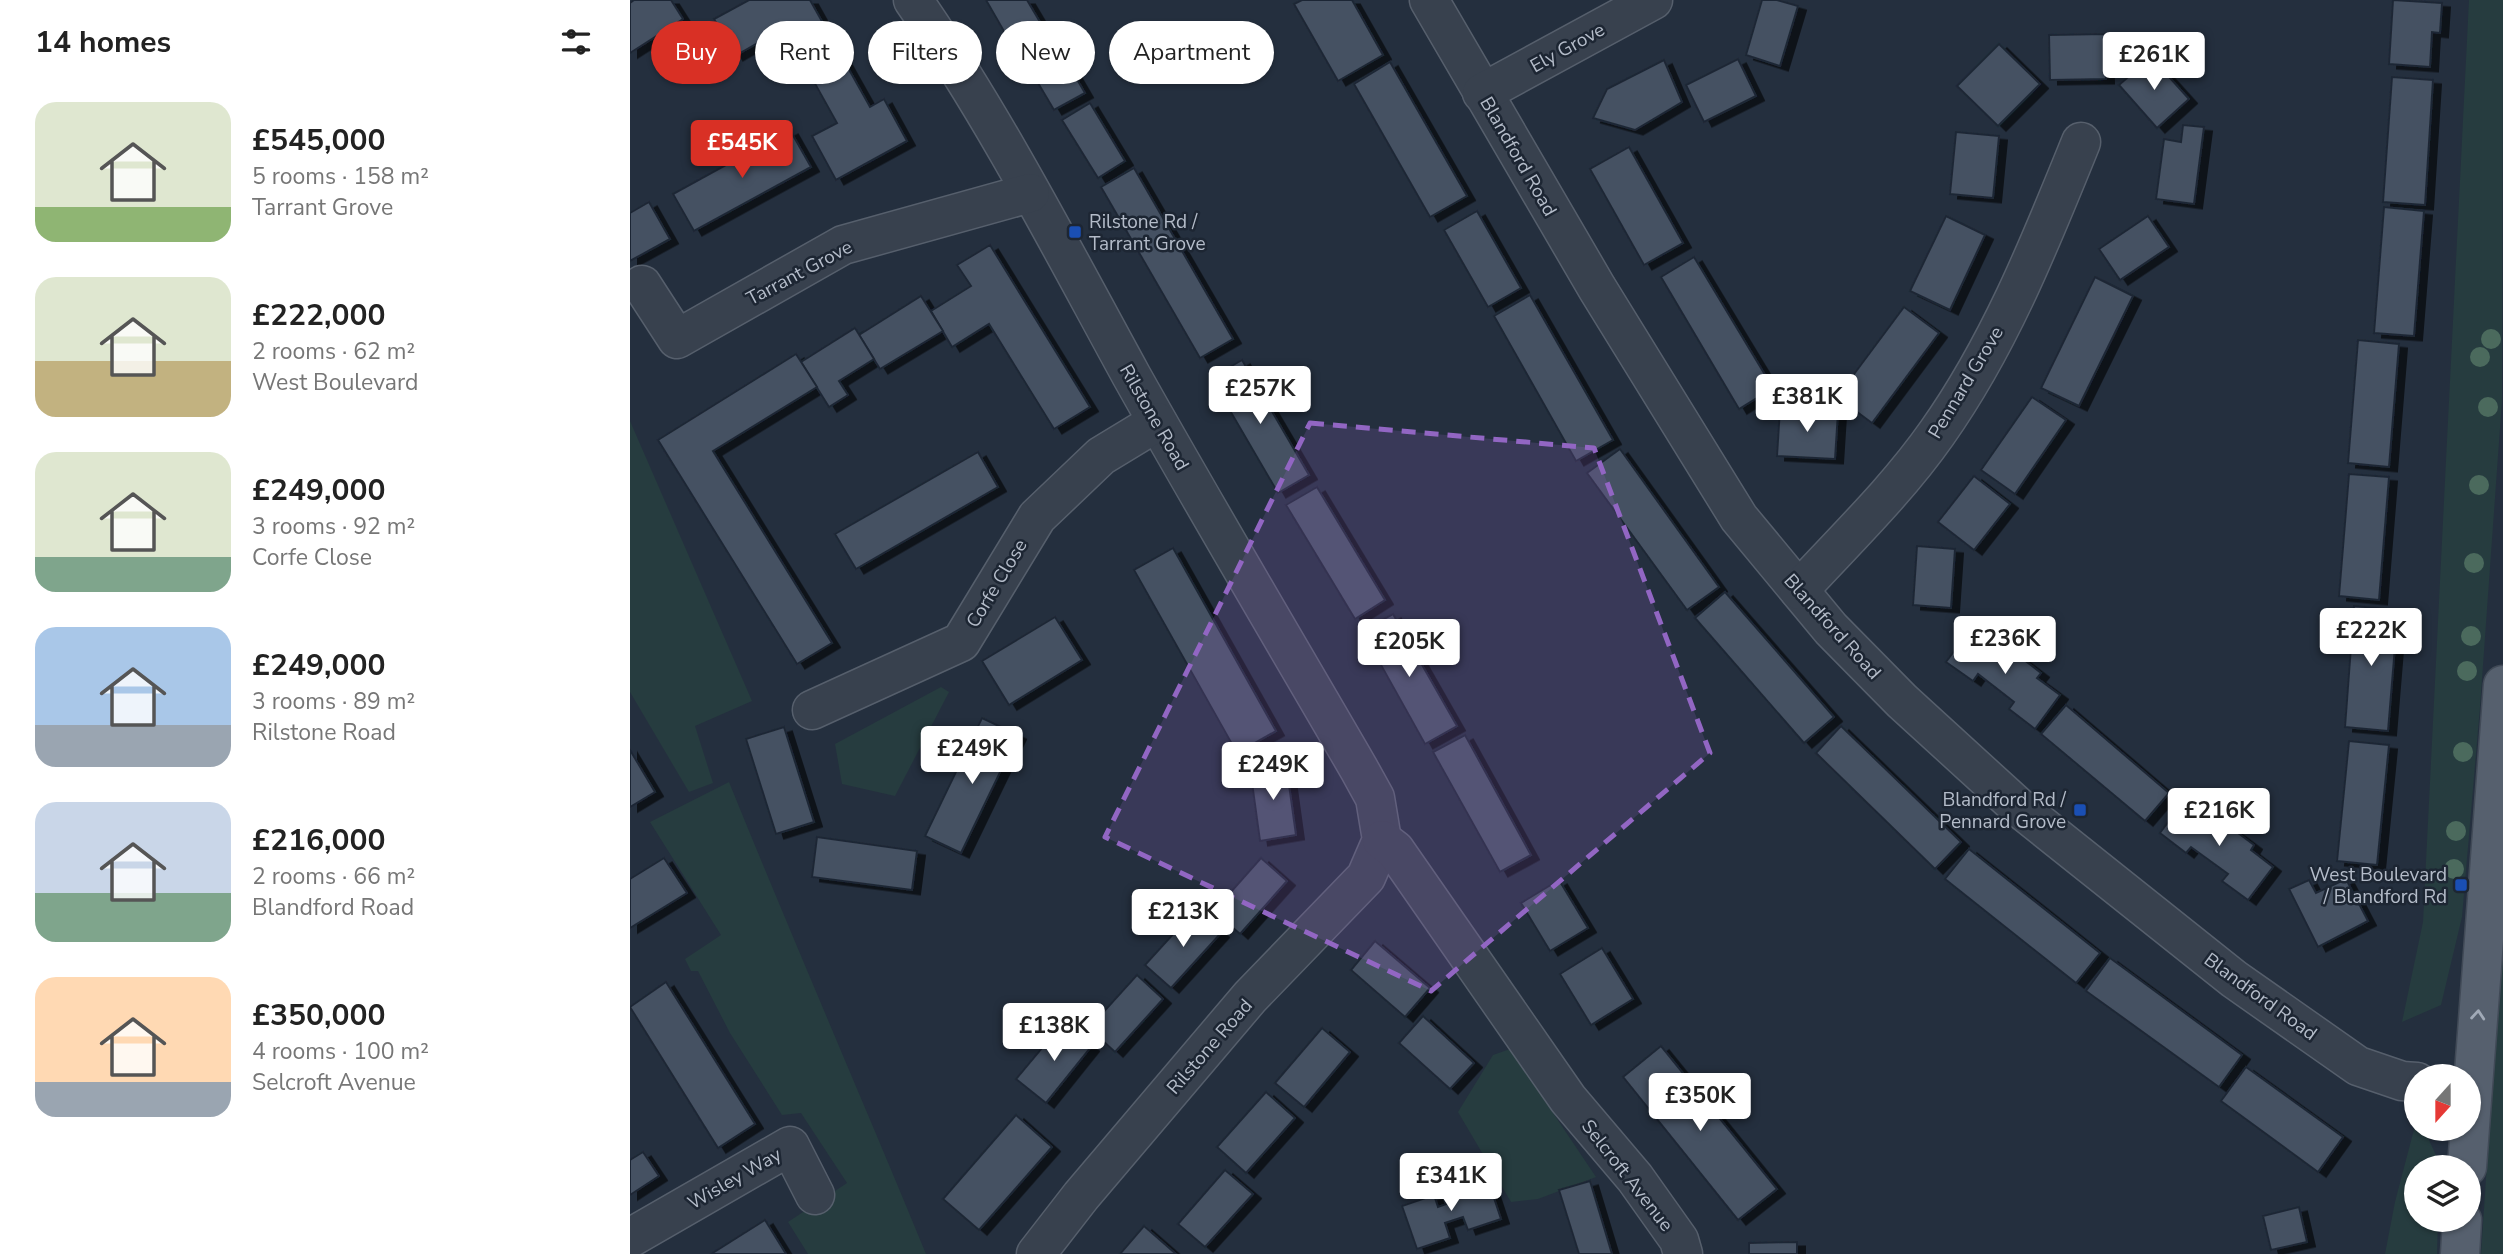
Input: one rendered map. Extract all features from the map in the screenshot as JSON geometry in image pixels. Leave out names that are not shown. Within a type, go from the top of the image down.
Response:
[{"type":"main road","points":[[2473,1064],[2503,685]]},
{"type":"main road","points":[[2460,1254],[2461,1232]]},
{"type":"street","name":"Rilstone Road","points":[[913,0],[943,43],[1030,193],[1157,422],[1370,789],[1375,799],[1382,840],[1366,877],[1250,997],[1081,1196],[1036,1254]]},
{"type":"street","name":"Blandford Road","points":[[1429,0],[1597,288],[1739,517],[1831,629],[1902,701],[2017,806],[2234,979],[2358,1066],[2404,1081]]},
{"type":"street","name":"Ely Grove","points":[[1482,93],[1653,0]]},
{"type":"street","name":"Pennard Grove","points":[[1799,590],[1875,508],[1936,434],[1974,374],[2024,282],[2081,142]]},
{"type":"street","name":"Tarrant Grove","points":[[642,285],[677,339],[843,245],[1030,193]]},
{"type":"street","name":"Corfe Close","points":[[812,710],[961,642],[1037,517],[1101,456],[1157,422]]},
{"type":"street","name":"Selcroft Avenue","points":[[1382,840],[1395,850],[1568,1099],[1635,1178],[1679,1240],[1683,1254]]},
{"type":"street","name":"Wisley Way","points":[[630,1238],[790,1146],[815,1195]]},
{"type":"highlighted area","points":[[1310,423],[1594,448],[1710,753],[1431,991],[1105,837]]},
{"type":"green space","points":[[2469,0],[2503,0],[2502,400],[2462,917],[2441,1005],[2402,1022],[2423,922]]},
{"type":"green space","points":[[630,421],[752,701],[695,726],[713,783],[689,792],[630,692]]},
{"type":"green space","points":[[941,687],[949,692],[895,796],[842,784],[835,744]]},
{"type":"green space","points":[[729,782],[926,1254],[808,1254],[788,1222],[847,1183],[801,1113],[782,1115],[730,1033],[698,971],[691,971],[685,959],[721,935],[650,822]]},
{"type":"green space","points":[[2503,922],[2503,1254],[2481,1254]]},
{"type":"green space","points":[[1510,1049],[1596,1177],[1538,1199],[1511,1202],[1458,1112],[1493,1055]]},
{"type":"green space","points":[[2411,1141],[2429,1141],[2436,1155],[2407,1155]]},
{"type":"green space","points":[[2404,1168],[2404,1232],[2438,1232],[2437,1254],[2385,1254]]},
{"type":"building","points":[[634,0],[671,0],[683,19],[651,21],[651,40],[630,53],[630,3]]},
{"type":"building","points":[[749,0],[810,0],[822,21],[755,21],[755,45],[741,53],[741,21],[714,19]]},
{"type":"building","points":[[986,0],[1027,0],[1039,21],[998,21]]},
{"type":"building","points":[[1302,0],[1352,0],[1383,55],[1338,81],[1294,4]]},
{"type":"building","points":[[1762,0],[1777,0],[1798,6],[1780,66],[1746,55]]},
{"type":"building","points":[[2393,0],[2442,3],[2440,33],[2432,32],[2430,67],[2389,64]]},
{"type":"building","points":[[2105,34],[2106,79],[2050,80],[2049,35]]},
{"type":"building","points":[[1999,44],[2040,84],[1998,126],[1957,86]]},
{"type":"building","points":[[2151,57],[2189,99],[2157,128],[2119,85]]},
{"type":"building","points":[[1738,59],[1756,96],[1704,122],[1686,85]]},
{"type":"building","points":[[1664,60],[1682,102],[1635,130],[1593,118],[1607,89]]},
{"type":"building","points":[[1390,62],[1467,196],[1430,217],[1354,84]]},
{"type":"building","points":[[2392,77],[2433,80],[2425,205],[2383,202]]},
{"type":"building","points":[[854,78],[870,107],[884,99],[907,141],[836,180],[812,136],[837,123],[815,84],[854,84]]},
{"type":"building","points":[[1039,84],[1080,84],[1085,93],[1054,110]]},
{"type":"building","points":[[1090,103],[1125,161],[1098,178],[1062,120]]},
{"type":"building","points":[[2183,125],[2204,127],[2194,204],[2156,199],[2164,139],[2181,142]]},
{"type":"building","points":[[790,130],[811,167],[694,231],[673,194]]},
{"type":"building","points":[[1956,132],[1999,136],[1993,198],[1950,194]]},
{"type":"building","points":[[1629,147],[1683,243],[1644,265],[1590,169]]},
{"type":"building","points":[[1134,168],[1233,339],[1200,358],[1101,187]]},
{"type":"building","points":[[649,202],[670,239],[630,261],[630,213]]},
{"type":"building","points":[[2384,207],[2424,211],[2414,336],[2374,333]]},
{"type":"building","points":[[1477,211],[1521,288],[1488,307],[1444,230]]},
{"type":"building","points":[[1946,216],[1985,235],[1950,310],[1910,291]]},
{"type":"building","points":[[2148,216],[2169,247],[2120,280],[2099,249]]},
{"type":"building","points":[[990,245],[1090,407],[1054,429],[989,324],[952,347],[931,311],[971,286],[957,265]]},
{"type":"building","points":[[1694,257],[1773,388],[1739,409],[1661,277]]},
{"type":"building","points":[[2095,277],[2133,296],[2079,406],[2041,388]]},
{"type":"building","points":[[1530,295],[1613,440],[1576,461],[1494,316]]},
{"type":"building","points":[[921,296],[943,331],[880,369],[859,335]]},
{"type":"building","points":[[1904,307],[1939,333],[1872,423],[1837,397]]},
{"type":"building","points":[[855,328],[874,359],[839,381],[848,395],[829,407],[801,362]]},
{"type":"building","points":[[2358,340],[2399,344],[2389,467],[2348,463]]},
{"type":"building","points":[[796,354],[817,387],[713,451],[832,643],[797,664],[658,440]]},
{"type":"building","points":[[1242,360],[1309,475],[1278,493],[1211,378]]},
{"type":"building","points":[[2032,397],[2066,420],[2015,494],[1981,470]]},
{"type":"building","points":[[1780,408],[1838,412],[1835,459],[1777,456]]},
{"type":"building","points":[[1620,449],[1719,587],[1687,610],[1587,473]]},
{"type":"building","points":[[978,452],[998,487],[856,569],[835,534]]},
{"type":"building","points":[[2349,474],[2389,477],[2379,600],[2339,596]]},
{"type":"building","points":[[1974,476],[2010,504],[1974,550],[1938,522]]},
{"type":"building","points":[[1317,487],[1385,600],[1355,619],[1286,505]]},
{"type":"building","points":[[1917,546],[1955,549],[1951,608],[1913,605]]},
{"type":"building","points":[[1173,548],[1276,731],[1237,753],[1134,570]]},
{"type":"building","points":[[1725,592],[1834,717],[1804,743],[1695,618]]},
{"type":"building","points":[[2354,606],[2398,610],[2388,731],[2345,727]]},
{"type":"building","points":[[1393,614],[1457,726],[1425,744],[1362,631]]},
{"type":"building","points":[[1055,617],[1082,660],[1009,705],[982,661]]},
{"type":"building","points":[[1970,630],[1992,646],[1997,639],[2041,673],[2037,678],[2060,695],[2035,729],[2009,709],[2014,702],[1978,674],[1973,681],[1946,662]]},
{"type":"building","points":[[2066,705],[2169,793],[2145,821],[2041,734]]},
{"type":"building","points":[[982,718],[1018,735],[961,853],[925,836]]},
{"type":"building","points":[[1841,726],[1961,842],[1935,869],[1816,753]]},
{"type":"building","points":[[784,727],[814,822],[776,834],[746,739]]},
{"type":"building","points":[[1465,735],[1531,855],[1500,872],[1433,752]]},
{"type":"building","points":[[2349,741],[2389,745],[2377,865],[2337,861]]},
{"type":"building","points":[[630,750],[655,792],[630,807]]},
{"type":"building","points":[[1286,763],[1296,835],[1260,841],[1250,768]]},
{"type":"building","points":[[2183,802],[2205,819],[2210,812],[2254,845],[2251,850],[2273,867],[2248,900],[2222,881],[2228,874],[2191,847],[2186,853],[2160,833]]},
{"type":"building","points":[[817,837],[917,851],[912,890],[812,877]]},
{"type":"building","points":[[1969,849],[2100,953],[2076,983],[1945,879]]},
{"type":"building","points":[[664,858],[687,893],[630,928],[630,879]]},
{"type":"building","points":[[1261,858],[1287,881],[1240,934],[1214,911]]},
{"type":"building","points":[[2346,879],[2368,921],[2318,947],[2289,889],[2309,880],[2316,893]]},
{"type":"building","points":[[1559,880],[1588,928],[1550,951],[1521,903]]},
{"type":"building","points":[[1195,910],[1221,933],[1171,988],[1145,965]]},
{"type":"building","points":[[1375,941],[1430,988],[1405,1017],[1351,970]]},
{"type":"building","points":[[1602,948],[1633,999],[1591,1025],[1560,974]]},
{"type":"building","points":[[2110,958],[2242,1055],[2219,1087],[2086,991]]},
{"type":"building","points":[[1137,975],[1163,999],[1115,1052],[1089,1028]]},
{"type":"building","points":[[666,982],[755,1124],[718,1148],[630,1007]]},
{"type":"building","points":[[1423,1016],[1474,1063],[1450,1089],[1399,1043]]},
{"type":"building","points":[[1062,1024],[1091,1047],[1046,1103],[1016,1079]]},
{"type":"building","points":[[1322,1028],[1350,1052],[1304,1107],[1275,1083]]},
{"type":"building","points":[[1661,1046],[1777,1189],[1738,1220],[1623,1077]]},
{"type":"building","points":[[2246,1067],[2343,1137],[2318,1172],[2221,1101]]},
{"type":"building","points":[[1266,1092],[1295,1118],[1246,1173],[1217,1147]]},
{"type":"building","points":[[1016,1115],[1052,1147],[979,1230],[943,1199]]},
{"type":"building","points":[[643,1152],[659,1176],[630,1195],[630,1160]]},
{"type":"building","points":[[1225,1170],[1253,1194],[1205,1247],[1178,1224]]},
{"type":"building","points":[[1487,1177],[1501,1219],[1468,1230],[1463,1217],[1445,1223],[1450,1238],[1417,1249],[1402,1206],[1434,1195],[1438,1207],[1455,1201],[1451,1189]]},
{"type":"building","points":[[1590,1181],[1612,1254],[1579,1254],[1559,1190]]},
{"type":"building","points":[[2299,1207],[2307,1242],[2271,1250],[2263,1216]]},
{"type":"building","points":[[765,1220],[786,1254],[711,1254]]},
{"type":"building","points":[[1144,1226],[1176,1254],[1120,1254]]},
{"type":"building","points":[[1797,1242],[1797,1254],[1749,1254],[1749,1243]]},
{"type":"place","name":"Rilstone Rd / Tarrant Grove","points":[[1075,232]]},
{"type":"place","name":"Blandford Rd / Pennard Grove","points":[[2080,810]]},
{"type":"place","name":"West Boulevard / Blandford Rd","points":[[2461,885]]}]
